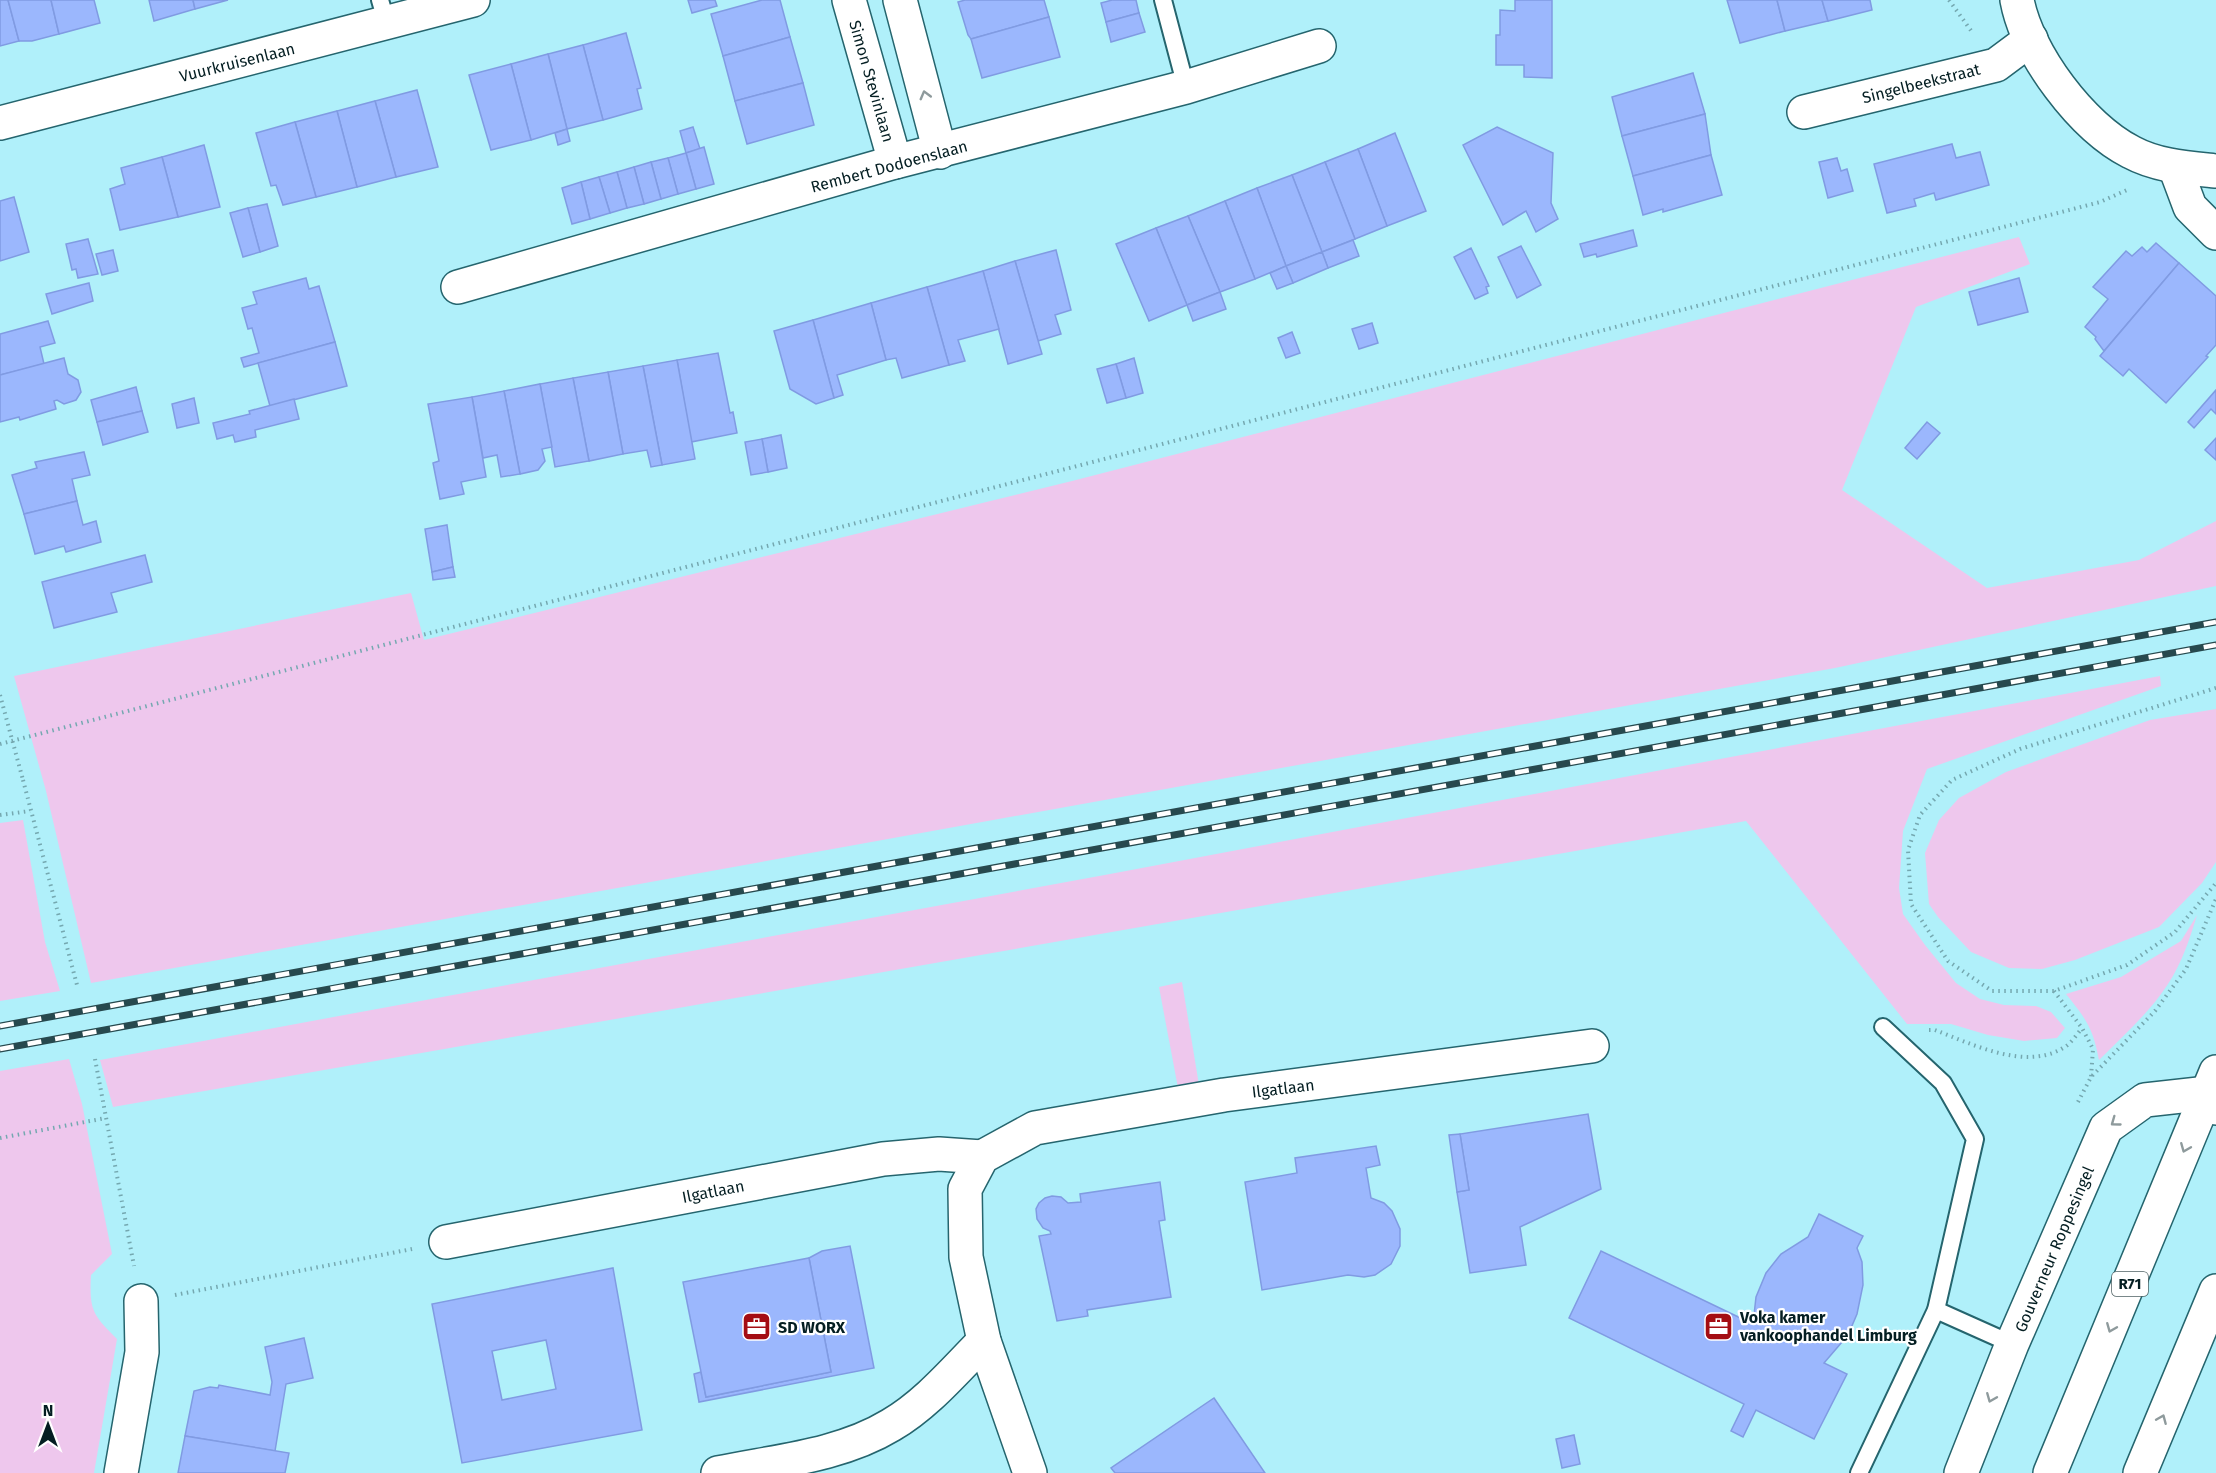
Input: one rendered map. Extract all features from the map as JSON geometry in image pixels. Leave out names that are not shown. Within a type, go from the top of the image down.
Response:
[{"type":"main road","name":"Vuurkruisenlaan","points":[[0,123],[383,12],[473,0]]},
{"type":"main road","name":"Simon Stevinlaan","points":[[849,0],[895,162]]},
{"type":"main road","points":[[900,0],[940,152]]},
{"type":"main road","points":[[2017,0],[2031,39],[2050,74],[2071,102],[2097,130],[2132,153],[2175,167],[2216,171]]},
{"type":"main road","name":"Singelbeekstraat","points":[[1804,112],[1996,64],[2031,39]]},
{"type":"main road","name":"Rembert Dodoenslaan","points":[[458,287],[895,162],[1186,87],[1319,46]]},
{"type":"main road","points":[[2175,167],[2190,207],[2216,233]]},
{"type":"main road","name":"Ilgatlaan","points":[[446,1242],[883,1159],[939,1154],[982,1157],[1035,1128],[1224,1095],[1592,1046]]},
{"type":"main road","name":"Gouverneur Roppesingel","points":[[1961,1473],[2013,1344],[2106,1128],[2145,1100],[2213,1091]]},
{"type":"main road","name":"Gouverneur Roppesingel","points":[[2050,1473],[2213,1091]]},
{"type":"main road","points":[[982,1157],[965,1189],[966,1257],[984,1341],[1030,1473]]},
{"type":"main road","points":[[2140,1473],[2216,1291]]},
{"type":"main road","points":[[121,1473],[142,1352],[141,1301]]},
{"type":"main road","points":[[718,1473],[845,1448],[892,1425],[926,1398],[984,1341]]},
{"type":"lane","points":[[1163,0],[1186,87]]},
{"type":"lane","points":[[1859,1473],[1936,1310],[1975,1139],[1943,1083],[1883,1027]]},
{"type":"lane","points":[[1936,1310],[2013,1344]]},
{"type":"path","points":[[0,744],[2100,202],[2175,167]]},
{"type":"path","points":[[2216,688],[2020,749],[1952,780],[1920,814],[1908,849],[1911,904],[1948,962],[1992,991],[2054,991],[2127,965],[2175,932],[2216,883]]},
{"type":"path","points":[[0,695],[77,985]]},
{"type":"path","points":[[0,815],[30,811]]},
{"type":"path","points":[[2054,991],[2082,1028],[2093,1049],[2091,1077]]},
{"type":"path","points":[[1883,1027],[1935,1030],[2001,1055],[2037,1057],[2064,1048],[2082,1028]]},
{"type":"path","points":[[95,1059],[141,1301],[446,1242]]},
{"type":"path","points":[[0,1138],[106,1118]]},
{"type":"shaded area","points":[[2019,237],[2030,264],[1916,307],[1842,490],[1987,588],[2139,560],[2216,521],[2216,586],[1835,668],[91,983],[46,791],[14,676],[411,593],[424,640],[1072,481]]},
{"type":"shaded area","points":[[2160,676],[2161,686],[1927,769],[1903,831],[1899,888],[1903,914],[1925,945],[1956,983],[1980,999],[2004,1005],[2036,1006],[2051,1012],[2065,1028],[2057,1038],[2024,1041],[1988,1035],[1951,1024],[1907,1024],[1746,821],[113,1107],[100,1060],[1110,874]]},
{"type":"shaded area","points":[[2216,709],[2216,862],[2202,883],[2159,927],[2075,960],[2042,969],[2009,968],[1971,952],[1938,917],[1929,904],[1925,853],[1939,820],[1959,798],[2006,772],[2150,720]]},
{"type":"shaded area","points":[[23,820],[45,942],[60,991],[0,1001],[0,823]]},
{"type":"shaded area","points":[[2197,915],[2181,959],[2168,984],[2145,1014],[2099,1060],[2088,1024],[2066,994],[2121,977],[2181,941]]},
{"type":"shaded area","points":[[1182,982],[1199,1085],[1178,1088],[1159,987]]},
{"type":"shaded area","points":[[69,1059],[82,1104],[112,1254],[91,1275],[92,1305],[98,1318],[117,1339],[94,1473],[0,1473],[0,1071]]},
{"type":"building","points":[[0,0],[8,0],[19,41],[0,46]]},
{"type":"building","points":[[8,0],[51,0],[59,34],[32,41],[19,41]]},
{"type":"building","points":[[51,0],[94,0],[100,23],[59,34]]},
{"type":"building","points":[[149,0],[193,0],[195,9],[154,21]]},
{"type":"building","points":[[193,0],[228,0],[195,9]]},
{"type":"building","points":[[688,0],[715,0],[717,6],[692,13]]},
{"type":"building","points":[[762,0],[780,0],[790,37],[723,56],[711,14]]},
{"type":"building","points":[[965,0],[1044,0],[1049,17],[971,39],[958,2]]},
{"type":"building","points":[[1112,0],[1136,0],[1139,13],[1106,22],[1101,3]]},
{"type":"building","points":[[1515,0],[1552,0],[1552,78],[1524,77],[1524,65],[1496,65],[1496,35],[1500,35],[1500,10],[1515,11]]},
{"type":"building","points":[[1727,0],[1777,0],[1785,31],[1740,43]]},
{"type":"building","points":[[1777,0],[1822,0],[1828,21],[1785,31]]},
{"type":"building","points":[[1822,0],[1870,0],[1872,10],[1828,21]]},
{"type":"building","points":[[1139,13],[1145,32],[1111,42],[1106,22]]},
{"type":"building","points":[[1049,17],[1060,57],[982,78],[971,39]]},
{"type":"building","points":[[626,33],[641,88],[637,89],[642,109],[603,120],[583,45]]},
{"type":"building","points":[[790,37],[803,83],[735,101],[723,56]]},
{"type":"building","points":[[583,45],[603,120],[567,129],[548,54]]},
{"type":"building","points":[[548,54],[567,129],[531,140],[511,64]]},
{"type":"building","points":[[511,64],[531,140],[491,150],[469,75]]},
{"type":"building","points":[[1693,73],[1705,114],[1622,136],[1612,97]]},
{"type":"building","points":[[803,83],[814,125],[747,144],[735,101]]},
{"type":"building","points":[[417,90],[438,167],[396,177],[375,101]]},
{"type":"building","points":[[375,101],[396,177],[357,187],[337,111]]},
{"type":"building","points":[[337,111],[357,187],[316,197],[295,122]]},
{"type":"building","points":[[1705,114],[1711,155],[1633,176],[1622,136]]},
{"type":"building","points":[[295,122],[316,197],[283,205],[276,185],[271,186],[256,133]]},
{"type":"building","points":[[693,127],[700,149],[686,153],[680,131]]},
{"type":"building","points":[[1497,127],[1553,153],[1551,203],[1558,219],[1536,232],[1526,211],[1503,225],[1463,145]]},
{"type":"building","points":[[567,129],[570,141],[558,145],[555,133]]},
{"type":"building","points":[[1395,133],[1426,211],[1387,226],[1358,149]]},
{"type":"building","points":[[1952,144],[1956,158],[1980,152],[1989,185],[1936,200],[1934,193],[1914,199],[1916,206],[1887,213],[1874,164]]},
{"type":"building","points":[[204,145],[220,207],[178,217],[162,157]]},
{"type":"building","points":[[704,147],[714,184],[696,189],[686,153]]},
{"type":"building","points":[[1358,149],[1387,226],[1355,239],[1325,162]]},
{"type":"building","points":[[686,153],[696,189],[678,194],[668,158]]},
{"type":"building","points":[[1711,155],[1722,195],[1663,212],[1663,209],[1643,215],[1633,176]]},
{"type":"building","points":[[162,157],[178,217],[120,230],[110,189],[125,184],[121,168]]},
{"type":"building","points":[[668,158],[678,194],[661,199],[651,162]]},
{"type":"building","points":[[1837,158],[1841,171],[1847,169],[1853,191],[1828,198],[1819,162]]},
{"type":"building","points":[[651,162],[661,199],[644,204],[634,167]]},
{"type":"building","points":[[1325,162],[1355,239],[1322,252],[1292,175]]},
{"type":"building","points":[[634,167],[644,204],[627,208],[617,172]]},
{"type":"building","points":[[617,172],[627,208],[610,213],[599,177]]},
{"type":"building","points":[[1292,175],[1322,252],[1286,266],[1257,188]]},
{"type":"building","points":[[599,177],[610,213],[590,219],[581,182]]},
{"type":"building","points":[[581,182],[590,219],[572,224],[562,188]]},
{"type":"building","points":[[1257,188],[1286,266],[1255,279],[1225,201]]},
{"type":"building","points":[[14,197],[29,252],[0,261],[0,201]]},
{"type":"building","points":[[1225,201],[1255,279],[1220,292],[1188,216]]},
{"type":"building","points":[[267,204],[278,246],[260,252],[248,208]]},
{"type":"building","points":[[248,208],[260,252],[243,257],[230,213]]},
{"type":"building","points":[[1188,216],[1220,292],[1187,305],[1156,228]]},
{"type":"building","points":[[1156,228],[1187,305],[1149,321],[1116,244]]},
{"type":"building","points":[[1633,230],[1637,246],[1597,257],[1596,254],[1584,257],[1580,244]]},
{"type":"building","points":[[88,239],[98,274],[78,278],[76,269],[72,270],[66,244]]},
{"type":"building","points":[[1353,240],[1359,256],[1328,268],[1322,252]]},
{"type":"building","points":[[2156,243],[2179,263],[2104,351],[2095,339],[2096,337],[2085,327],[2108,299],[2093,287],[2126,251],[2132,256],[2142,247],[2147,252]]},
{"type":"building","points":[[1521,246],[1541,285],[1517,298],[1498,257]]},
{"type":"building","points":[[1471,248],[1489,286],[1486,287],[1488,293],[1475,299],[1454,257]]},
{"type":"building","points":[[113,250],[118,271],[102,275],[96,254]]},
{"type":"building","points":[[1056,250],[1071,310],[1055,315],[1061,334],[1038,341],[1015,261]]},
{"type":"building","points":[[1322,252],[1328,268],[1293,283],[1286,266]]},
{"type":"building","points":[[1015,261],[1042,354],[1008,364],[983,271]]},
{"type":"building","points":[[2179,263],[2216,296],[2216,345],[2166,403],[2129,369],[2123,376],[2100,356]]},
{"type":"building","points":[[1286,266],[1293,283],[1277,289],[1270,273]]},
{"type":"building","points":[[983,271],[999,329],[958,340],[965,361],[949,365],[927,287]]},
{"type":"building","points":[[306,278],[309,289],[319,286],[335,342],[244,367],[241,358],[259,353],[252,328],[248,329],[242,308],[257,304],[253,292]]},
{"type":"building","points":[[2019,278],[2028,312],[1978,325],[1969,292]]},
{"type":"building","points":[[89,283],[93,301],[52,314],[46,294]]},
{"type":"building","points":[[927,287],[949,365],[902,378],[896,358],[886,360],[871,303]]},
{"type":"building","points":[[1220,292],[1226,309],[1193,321],[1187,305]]},
{"type":"building","points":[[871,303],[886,360],[837,375],[843,395],[834,398],[813,320]]},
{"type":"building","points":[[813,320],[834,398],[816,404],[790,389],[774,331]]},
{"type":"building","points":[[48,321],[55,343],[40,347],[44,364],[0,375],[0,334]]},
{"type":"building","points":[[1372,323],[1378,343],[1359,349],[1352,329]]},
{"type":"building","points":[[1292,332],[1300,353],[1286,358],[1278,338]]},
{"type":"building","points":[[335,342],[347,386],[270,406],[258,363]]},
{"type":"building","points":[[718,353],[730,413],[733,412],[737,433],[691,442],[677,360]]},
{"type":"building","points":[[64,358],[68,374],[78,380],[81,392],[76,400],[64,404],[57,400],[54,401],[56,409],[20,420],[19,417],[0,422],[0,375]]},
{"type":"building","points":[[1134,358],[1143,393],[1126,398],[1116,364]]},
{"type":"building","points":[[677,360],[695,459],[662,465],[643,366]]},
{"type":"building","points":[[1116,364],[1126,398],[1107,403],[1097,369]]},
{"type":"building","points":[[643,366],[662,465],[651,467],[647,450],[623,454],[608,372]]},
{"type":"building","points":[[608,372],[623,454],[589,461],[573,378]]},
{"type":"building","points":[[573,378],[589,461],[555,467],[540,384]]},
{"type":"building","points":[[540,384],[552,447],[542,449],[545,461],[538,470],[520,474],[504,391]]},
{"type":"building","points":[[136,387],[142,411],[97,422],[91,400]]},
{"type":"building","points":[[2216,390],[2216,414],[2211,409],[2194,428],[2188,422]]},
{"type":"building","points":[[504,391],[520,474],[501,477],[497,455],[483,458],[472,397]]},
{"type":"building","points":[[472,397],[486,477],[461,482],[464,494],[440,499],[433,463],[439,461],[428,404]]},
{"type":"building","points":[[194,398],[199,423],[177,428],[172,404]]},
{"type":"building","points":[[294,399],[299,419],[255,430],[256,437],[235,442],[233,435],[217,439],[213,423],[250,414],[249,411]]},
{"type":"building","points":[[142,411],[148,432],[103,445],[97,422]]},
{"type":"building","points":[[1927,422],[1940,433],[1917,459],[1905,448]]},
{"type":"building","points":[[781,435],[787,468],[768,472],[762,439]]},
{"type":"building","points":[[2216,438],[2216,460],[2205,450]]},
{"type":"building","points":[[762,439],[768,472],[751,475],[745,442]]},
{"type":"building","points":[[84,452],[90,475],[72,479],[77,501],[24,514],[12,475],[37,468],[35,462]]},
{"type":"building","points":[[77,501],[83,525],[96,521],[101,542],[66,552],[64,546],[35,554],[24,514]]},
{"type":"building","points":[[447,525],[453,567],[432,572],[425,529]]},
{"type":"building","points":[[145,555],[152,582],[111,593],[117,612],[54,628],[42,582]]},
{"type":"building","points":[[453,567],[455,577],[433,580],[432,572]]},
{"type":"building","points":[[1588,1114],[1601,1189],[1520,1227],[1526,1265],[1470,1273],[1457,1192],[1469,1190],[1460,1134]]},
{"type":"building","points":[[1460,1134],[1469,1190],[1457,1192],[1449,1135]]},
{"type":"building","points":[[1376,1146],[1380,1165],[1366,1168],[1371,1198],[1384,1203],[1392,1211],[1400,1229],[1400,1246],[1391,1264],[1375,1275],[1364,1277],[1348,1275],[1262,1290],[1245,1182],[1297,1173],[1295,1158]]},
{"type":"building","points":[[1160,1182],[1165,1220],[1159,1221],[1171,1297],[1087,1310],[1088,1316],[1057,1321],[1039,1236],[1051,1234],[1037,1219],[1036,1209],[1039,1203],[1052,1196],[1061,1197],[1068,1203],[1081,1202],[1080,1194]]},
{"type":"building","name":"Voka kamer vankoophandel Limburg","points":[[1819,1214],[1863,1236],[1857,1248],[1862,1262],[1863,1285],[1857,1314],[1848,1335],[1824,1363],[1847,1374],[1814,1439],[1756,1410],[1743,1437],[1731,1431],[1744,1404],[1569,1318],[1601,1251],[1753,1324],[1756,1297],[1766,1273],[1781,1254],[1808,1237]]},
{"type":"building","points":[[850,1246],[874,1368],[699,1402],[694,1374],[701,1372],[706,1397],[831,1372],[809,1258],[822,1251]]},
{"type":"building","name":"SD WORX","points":[[809,1258],[831,1372],[706,1397],[683,1282]]},
{"type":"building","points":[[613,1268],[642,1430],[462,1463],[432,1304]],"holes":[[[546,1340],[556,1389],[502,1400],[492,1351]]]},
{"type":"building","points":[[304,1338],[313,1378],[286,1384],[275,1451],[185,1436],[194,1391],[210,1387],[218,1388],[219,1385],[270,1395],[272,1382],[265,1347]]},
{"type":"building","points":[[1214,1398],[1265,1473],[1115,1473],[1111,1468]]},
{"type":"building","points":[[1574,1435],[1580,1464],[1562,1468],[1556,1439]]},
{"type":"building","points":[[185,1436],[289,1453],[285,1473],[178,1473]]},
{"type":"railway","points":[[0,1026],[2216,622]]},
{"type":"railway","points":[[0,1049],[2216,645]]},
{"type":"place","name":"Voka kamer vankoophandel Limburg","points":[[1719,1326]]},
{"type":"place","name":"SD WORX","points":[[757,1327]]}]
